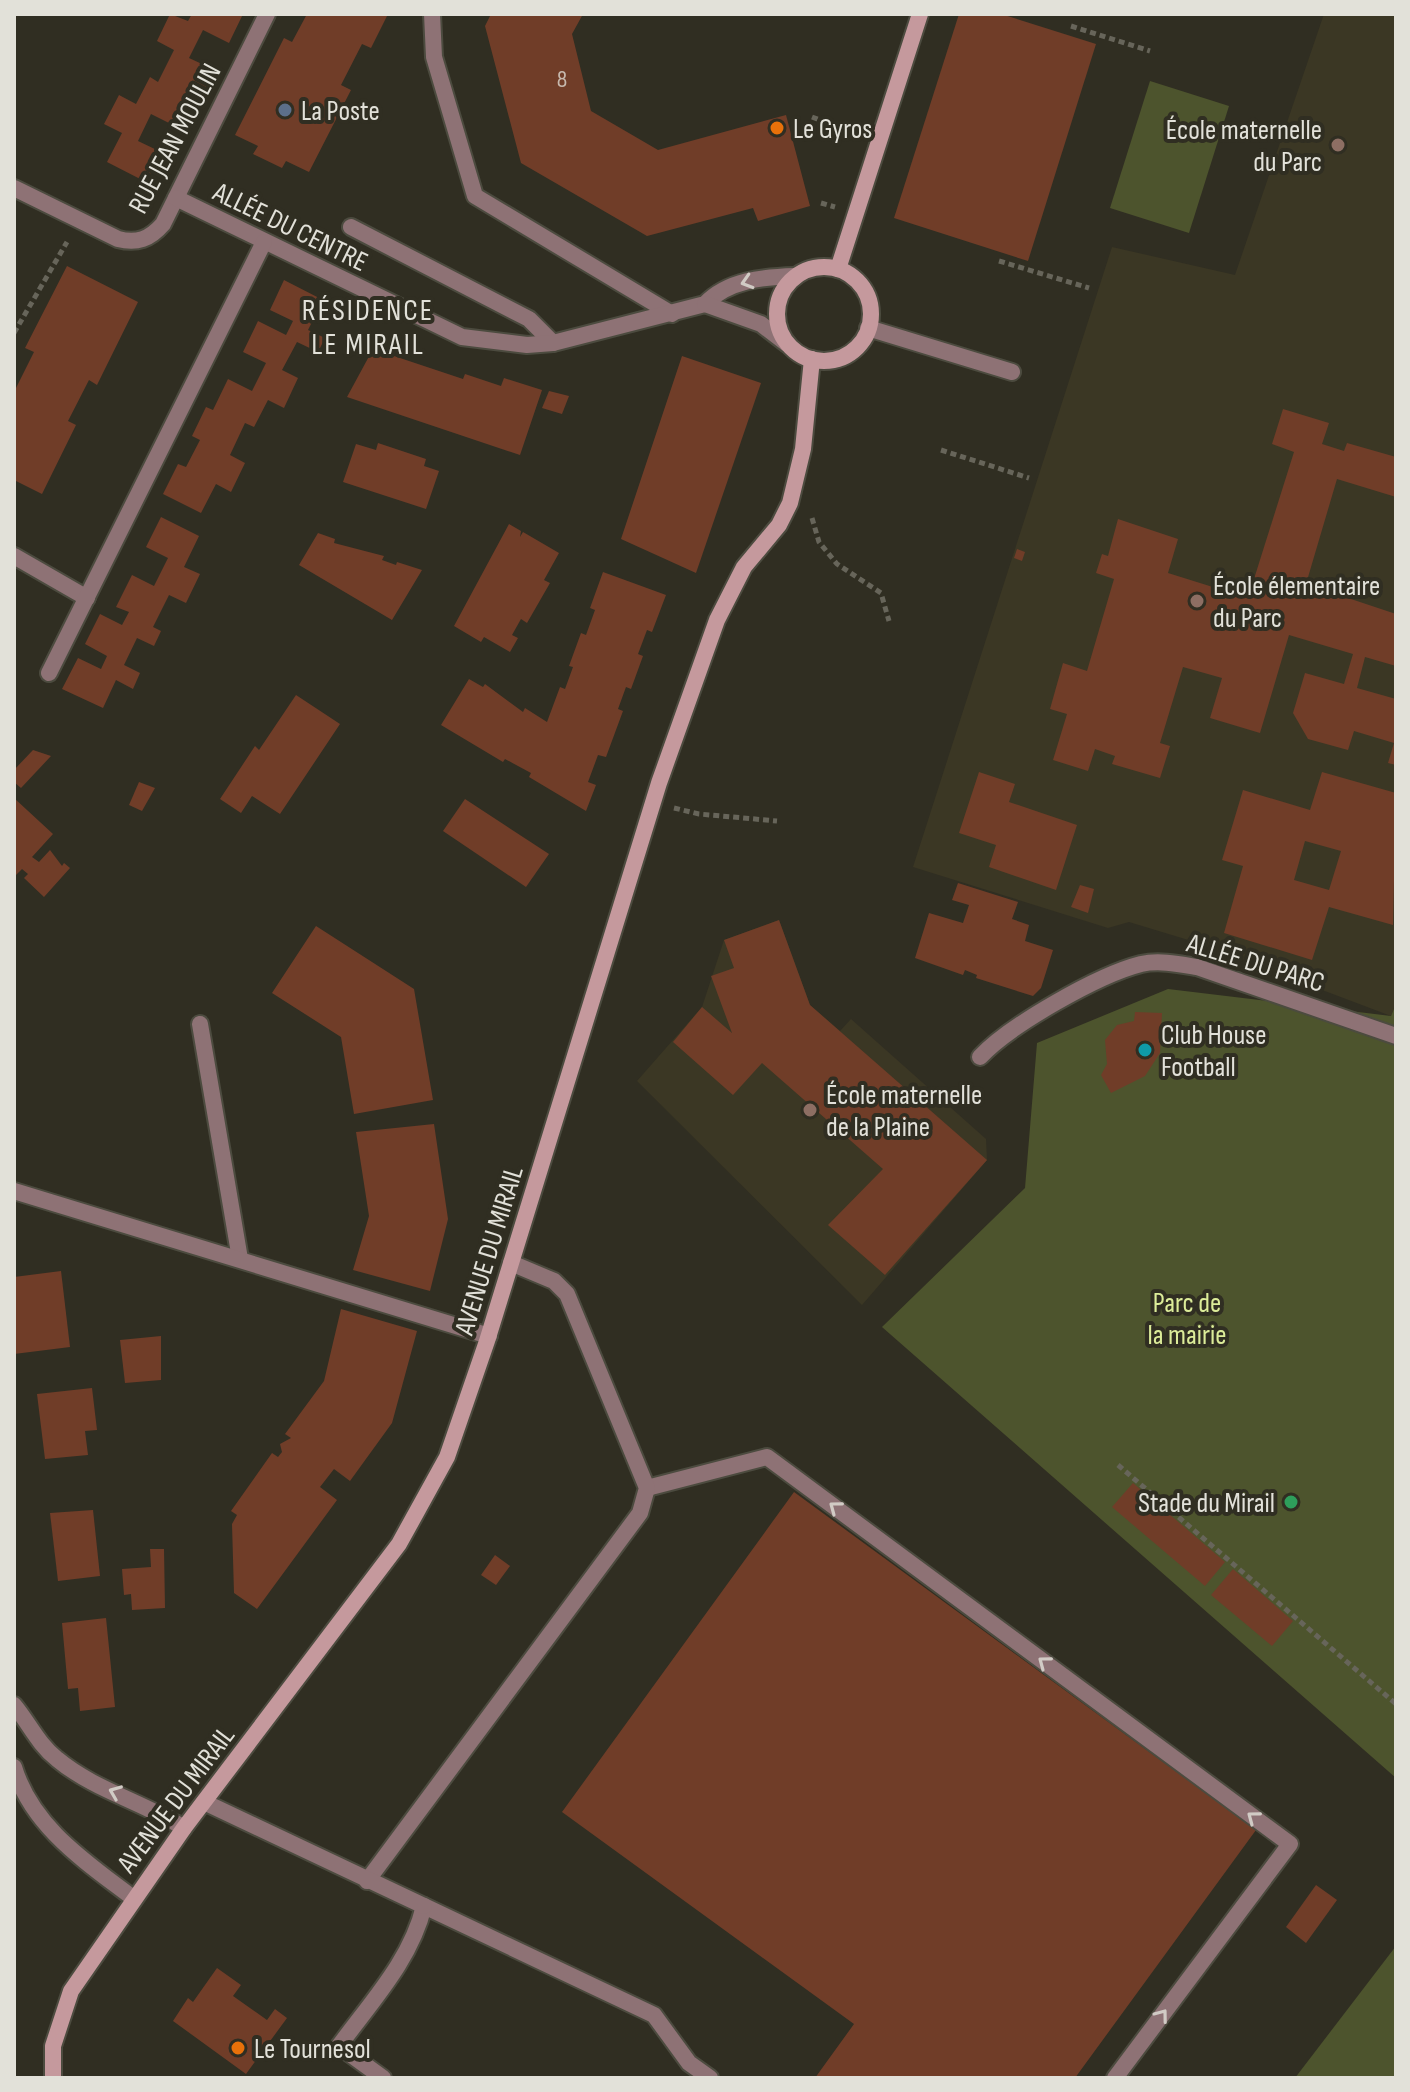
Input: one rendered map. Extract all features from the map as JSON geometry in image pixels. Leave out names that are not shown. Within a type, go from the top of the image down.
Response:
[{"type":"street","name":"RUE JEAN MOULIN","points":[[14,188],[130,242],[155,233],[176,198],[267,14]]},
{"type":"street","points":[[432,14],[434,57],[475,196],[672,314]]},
{"type":"street","points":[[838,269],[920,14]]},
{"type":"street","name":"ALLÉE DU CENTRE","points":[[176,198],[462,337],[527,345],[553,343],[705,304],[717,292],[763,277],[795,276]]},
{"type":"street","points":[[351,227],[529,319],[553,343]]},
{"type":"street","points":[[49,673],[264,242]]},
{"type":"street","points":[[705,304],[761,324],[787,344],[812,359],[844,356],[857,347],[868,328],[870,303],[863,288],[838,269],[823,266],[795,276],[785,287],[777,316],[787,344]]},
{"type":"street","points":[[868,328],[1012,372]]},
{"type":"street","name":"AVENUE DU MIRAIL","points":[[53,2078],[53,2046],[71,1991],[184,1828],[399,1544],[447,1457],[489,1336],[659,783],[717,620],[744,567],[779,525],[790,503],[803,449],[812,359]]},
{"type":"street","points":[[14,556],[87,598]]},
{"type":"street","name":"ALLÉE DU PARC","points":[[980,1057],[996,1040],[1027,1019],[1121,971],[1144,963],[1170,962],[1208,970],[1396,1036]]},
{"type":"street","points":[[200,1024],[240,1259]]},
{"type":"street","points":[[14,1191],[489,1336]]},
{"type":"street","points":[[367,1881],[640,1513],[647,1488],[567,1294],[554,1281],[511,1263]]},
{"type":"street","points":[[647,1488],[767,1457],[1290,1844],[1115,2078]]},
{"type":"street","points":[[14,1705],[36,1737],[74,1772],[150,1807],[184,1828]]},
{"type":"street","points":[[14,1767],[28,1800],[44,1822],[86,1862],[133,1898]]},
{"type":"street","points":[[204,1802],[654,2015],[689,2063],[710,2078]]},
{"type":"street","points":[[383,2078],[339,2046],[395,1970],[418,1932],[424,1906]]},
{"type":"path","points":[[1071,26],[1150,51]]},
{"type":"path","points":[[812,117],[845,130]]},
{"type":"path","points":[[14,333],[69,238],[55,232]]},
{"type":"path","points":[[999,261],[1089,288]]},
{"type":"path","points":[[941,450],[1029,478]]},
{"type":"path","points":[[812,508],[812,521],[819,542],[837,564],[881,593],[889,621]]},
{"type":"path","points":[[673,807],[699,814],[777,821]]},
{"type":"path","points":[[1118,1465],[1396,1704]]},
{"type":"shaded area","name":"École élementaire du Parc","points":[[1324,14],[1396,14],[1396,1004],[1391,1016],[1195,942],[1129,922],[1108,928],[913,867],[1112,247],[1235,275]]},
{"type":"shaded area","name":"École maternelle de la Plaine","points":[[779,920],[810,1005],[840,1031],[851,1019],[986,1139],[987,1160],[862,1305],[637,1081],[702,1007],[724,940]]},
{"type":"green space","points":[[1150,81],[1229,106],[1189,233],[1110,208]]},
{"type":"green space","name":"Parc de la mairie","points":[[1168,989],[1391,1016],[1396,1004],[1396,1778],[882,1327],[1025,1188],[1037,1043]]},
{"type":"green space","points":[[1396,1946],[1396,2078],[1295,2078]]},
{"type":"building","points":[[170,14],[188,21],[192,14],[243,14],[229,43],[203,30],[189,58],[215,70],[200,100],[188,94],[173,125],[151,114],[138,141],[161,152],[146,182],[107,162],[122,133],[104,124],[119,95],[136,104],[150,77],[158,82],[174,50],[157,41]]},
{"type":"building","points":[[307,14],[388,14],[371,48],[362,44],[341,85],[351,90],[309,172],[286,161],[282,168],[253,154],[258,146],[235,135],[284,38],[292,42]]},
{"type":"building","points":[[491,14],[583,14],[572,34],[591,111],[658,150],[786,115],[810,206],[758,221],[753,208],[647,236],[521,163],[485,26]]},
{"type":"building","points":[[959,14],[1001,14],[1096,44],[1028,261],[894,218]]},
{"type":"building","points":[[67,266],[138,302],[97,385],[89,380],[68,421],[76,425],[42,494],[14,480],[14,392],[34,352],[25,348]]},
{"type":"building","points":[[284,280],[323,300],[308,330],[325,338],[318,352],[297,342],[282,370],[298,378],[284,408],[268,400],[254,427],[245,423],[230,455],[245,463],[231,492],[216,484],[201,513],[163,494],[178,464],[186,467],[200,440],[192,436],[206,407],[213,410],[228,379],[252,391],[266,363],[243,352],[258,321],[286,335],[293,321],[270,310]]},
{"type":"building","points":[[373,349],[463,379],[465,374],[501,386],[504,378],[542,390],[520,455],[347,397]]},
{"type":"building","points":[[682,356],[761,383],[696,573],[621,539]]},
{"type":"building","points":[[549,391],[569,396],[562,414],[542,408]]},
{"type":"building","points":[[1283,409],[1329,423],[1322,444],[1344,451],[1347,443],[1396,457],[1396,497],[1337,479],[1306,584],[1396,614],[1396,666],[1365,657],[1357,688],[1396,699],[1396,765],[1388,763],[1394,743],[1354,731],[1348,750],[1308,739],[1293,713],[1305,673],[1344,684],[1353,654],[1289,635],[1260,733],[1210,718],[1222,678],[1183,667],[1160,743],[1170,746],[1160,778],[1112,764],[1115,756],[1095,749],[1088,771],[1053,760],[1067,714],[1050,709],[1063,663],[1087,671],[1114,579],[1096,573],[1102,554],[1108,556],[1118,519],[1178,539],[1168,573],[1248,598],[1294,452],[1272,444]]},
{"type":"building","points":[[378,443],[426,459],[424,466],[439,471],[426,509],[343,482],[356,444],[376,450]]},
{"type":"building","points":[[161,517],[199,536],[184,567],[200,574],[186,603],[169,595],[153,627],[161,631],[154,646],[137,638],[124,665],[140,673],[133,689],[116,680],[103,708],[62,689],[78,658],[101,669],[107,656],[85,644],[100,614],[122,625],[129,612],[116,607],[132,575],[154,586],[168,558],[146,547]]},
{"type":"building","points":[[509,524],[521,531],[520,537],[523,532],[559,553],[544,580],[550,583],[527,623],[521,619],[512,635],[518,638],[510,652],[484,637],[481,642],[454,626]]},
{"type":"building","points":[[318,533],[335,539],[334,543],[384,556],[382,560],[396,565],[397,562],[422,570],[392,620],[299,565]]},
{"type":"building","points":[[1017,549],[1025,552],[1022,561],[1014,558]]},
{"type":"building","points":[[603,572],[666,595],[652,632],[647,630],[638,654],[643,656],[631,689],[626,687],[618,709],[623,711],[606,757],[598,755],[588,782],[596,785],[586,811],[529,777],[531,773],[505,759],[503,762],[441,725],[469,679],[483,687],[485,684],[523,712],[525,708],[547,722],[560,687],[565,689],[573,667],[569,666],[581,633],[586,635],[595,610],[590,608]]},
{"type":"building","points":[[296,695],[340,724],[280,814],[252,796],[241,813],[220,799],[255,746],[259,750]]},
{"type":"building","points":[[33,750],[51,756],[21,788],[14,782],[14,770]]},
{"type":"building","points":[[979,772],[1015,784],[1009,802],[1077,825],[1056,890],[989,867],[996,845],[959,833]]},
{"type":"building","points":[[1322,772],[1396,793],[1393,925],[1329,907],[1312,960],[1224,933],[1243,866],[1222,860],[1243,790],[1310,810]],"holes":[[[1305,841],[1341,851],[1329,890],[1294,880]]]},
{"type":"building","points":[[139,782],[155,788],[142,811],[129,805]]},
{"type":"building","points":[[14,798],[53,834],[32,857],[39,862],[50,850],[62,866],[64,863],[70,868],[44,897],[24,878],[28,874],[22,869],[14,877]]},
{"type":"building","points":[[465,799],[549,854],[526,887],[443,831]]},
{"type":"building","points":[[958,883],[1018,902],[1012,919],[1029,925],[1025,941],[1053,950],[1041,988],[1033,996],[976,978],[977,975],[965,970],[963,975],[915,958],[929,913],[963,923],[969,905],[952,900]]},
{"type":"building","points":[[1080,885],[1094,889],[1088,913],[1071,907]]},
{"type":"building","points":[[779,920],[810,1005],[987,1160],[885,1275],[828,1225],[883,1169],[762,1063],[733,1095],[673,1042],[702,1007],[732,1033],[711,976],[734,968],[724,940]]},
{"type":"building","points":[[316,926],[414,989],[433,1100],[354,1114],[341,1037],[272,993]]},
{"type":"building","name":"Club House Football","points":[[1135,1012],[1162,1013],[1160,1053],[1145,1076],[1111,1093],[1101,1075],[1107,1064],[1105,1040],[1117,1025],[1134,1021]]},
{"type":"building","points":[[434,1124],[448,1219],[430,1291],[353,1270],[369,1216],[356,1132]]},
{"type":"building","points":[[61,1271],[70,1347],[14,1354],[14,1277]]},
{"type":"building","points":[[341,1309],[417,1331],[392,1423],[350,1481],[334,1469],[320,1487],[337,1500],[257,1609],[234,1593],[232,1524],[237,1515],[231,1511],[272,1453],[278,1457],[282,1452],[280,1444],[291,1438],[285,1434],[324,1381]]},
{"type":"building","points":[[161,1336],[161,1380],[125,1383],[120,1340]]},
{"type":"building","points":[[92,1388],[97,1430],[85,1431],[88,1455],[45,1459],[37,1394]]},
{"type":"building","points":[[1133,1483],[1225,1562],[1205,1586],[1112,1507]]},
{"type":"building","points":[[794,1492],[1256,1830],[1075,2078],[815,2078],[854,2024],[562,1812]]},
{"type":"building","points":[[93,1510],[100,1576],[58,1581],[50,1513]]},
{"type":"building","points":[[150,1549],[164,1549],[165,1608],[132,1610],[131,1594],[124,1595],[122,1569],[151,1567]]},
{"type":"building","points":[[495,1555],[510,1566],[496,1585],[481,1575]]},
{"type":"building","points":[[1233,1569],[1293,1621],[1272,1646],[1211,1595]]},
{"type":"building","points":[[106,1618],[115,1707],[80,1711],[78,1688],[68,1689],[62,1623]]},
{"type":"building","points":[[1316,1885],[1337,1900],[1306,1943],[1286,1927]]},
{"type":"building","name":"Le Tournesol","points":[[217,1968],[241,1985],[233,1996],[267,2020],[275,2009],[287,2018],[246,2074],[173,2021],[188,1998],[193,2002]]},
{"type":"place","name":"La Poste","points":[[285,110]]},
{"type":"place","name":"Le Gyros","points":[[777,128]]},
{"type":"place","name":"École maternelle du Parc","points":[[1338,145]]},
{"type":"place","name":"École élementaire du Parc","points":[[1197,601]]},
{"type":"place","name":"Club House Football","points":[[1145,1050]]},
{"type":"place","name":"École maternelle de la Plaine","points":[[810,1110]]},
{"type":"place","name":"Stade du Mirail","points":[[1291,1502]]},
{"type":"place","name":"Le Tournesol","points":[[238,2048]]},
{"type":"district","name":"RÉSIDENCE LE MIRAIL","points":[[368,327]]}]
